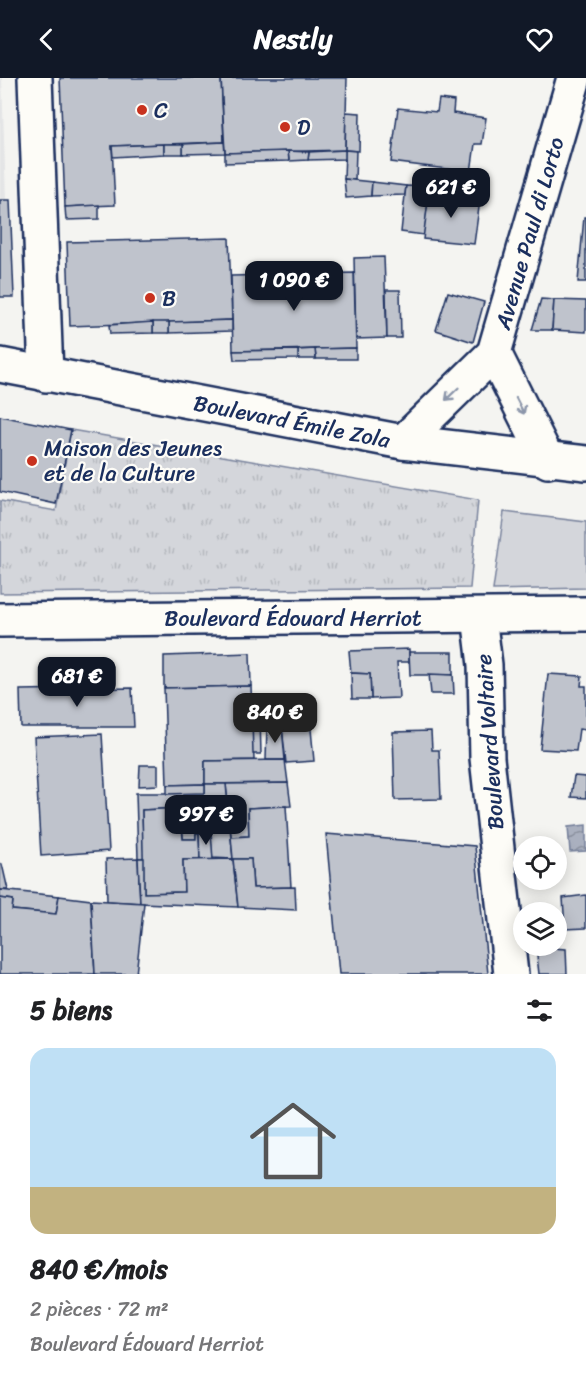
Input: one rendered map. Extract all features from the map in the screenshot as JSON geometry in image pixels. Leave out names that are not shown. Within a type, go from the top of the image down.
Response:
[{"type":"street","points":[[35,78],[46,375]]},
{"type":"street","name":"Avenue Paul di Lorto","points":[[403,442],[494,353],[574,78]]},
{"type":"street","name":"Avenue Paul di Lorto","points":[[494,353],[548,461]]},
{"type":"street","name":"Boulevard Émile Zola","points":[[0,365],[403,442],[548,461],[586,463]]},
{"type":"street","name":"Boulevard Édouard Herriot","points":[[0,620],[586,614]]},
{"type":"street","name":"Boulevard Voltaire","points":[[479,616],[485,665],[487,758],[511,974]]},
{"type":"shaded area","points":[[0,78],[2,78],[6,200],[10,200],[14,297],[0,297]]},
{"type":"green space","points":[[71,430],[478,500],[470,588],[0,593],[0,501],[56,511]]},
{"type":"green space","points":[[504,512],[586,522],[586,588],[493,590]]},
{"type":"water","points":[[586,825],[586,851],[570,852],[568,827]]},
{"type":"building","name":"C","points":[[60,78],[221,78],[224,142],[112,146],[115,205],[65,207]]},
{"type":"building","name":"D","points":[[221,78],[347,78],[345,150],[225,153]]},
{"type":"building","points":[[439,99],[454,101],[453,113],[486,118],[482,144],[475,144],[471,172],[391,162],[398,108],[437,112]]},
{"type":"building","points":[[346,112],[360,113],[359,151],[345,150]]},
{"type":"building","points":[[224,142],[225,153],[183,154],[183,144]]},
{"type":"building","points":[[164,144],[164,154],[113,157],[112,146]]},
{"type":"building","points":[[164,144],[183,144],[183,154],[164,154]]},
{"type":"building","points":[[345,150],[356,151],[355,180],[344,179]]},
{"type":"building","points":[[345,150],[345,159],[308,160],[309,152]]},
{"type":"building","points":[[288,151],[309,152],[308,160],[289,161]]},
{"type":"building","points":[[288,151],[289,161],[225,163],[225,153]]},
{"type":"building","points":[[344,179],[372,182],[371,196],[346,198]]},
{"type":"building","points":[[372,182],[406,186],[405,195],[371,196]]},
{"type":"building","points":[[406,186],[430,187],[424,235],[401,232]]},
{"type":"building","points":[[429,194],[480,200],[474,244],[423,239]]},
{"type":"building","points":[[0,200],[10,200],[14,297],[0,297]]},
{"type":"building","points":[[99,205],[99,219],[66,220],[65,207]]},
{"type":"building","points":[[584,217],[586,217],[586,282],[578,282]]},
{"type":"building","name":"B","points":[[229,238],[232,320],[70,326],[67,242]]},
{"type":"building","points":[[384,257],[387,338],[356,339],[354,258]]},
{"type":"building","points":[[354,273],[356,348],[233,351],[231,276]]},
{"type":"building","points":[[386,290],[400,290],[401,338],[387,338]]},
{"type":"building","points":[[448,292],[484,302],[473,342],[436,330]]},
{"type":"building","points":[[541,299],[554,300],[552,330],[532,330]]},
{"type":"building","points":[[554,300],[586,301],[586,332],[552,330]]},
{"type":"building","points":[[232,320],[232,331],[169,333],[169,322]]},
{"type":"building","points":[[153,322],[169,322],[169,333],[153,333]]},
{"type":"building","points":[[153,322],[153,333],[110,334],[109,325]]},
{"type":"building","points":[[356,348],[356,359],[316,359],[315,349]]},
{"type":"building","points":[[315,349],[316,359],[298,359],[298,350]]},
{"type":"building","points":[[298,350],[298,359],[234,360],[233,351]]},
{"type":"building","name":"Maison des Jeunes et de la Culture","points":[[0,416],[71,430],[56,504],[0,492]]},
{"type":"building","points":[[409,649],[409,662],[397,662],[399,698],[371,699],[370,674],[351,673],[349,651]]},
{"type":"building","points":[[409,652],[453,652],[453,675],[410,675]]},
{"type":"building","points":[[250,653],[251,686],[164,688],[164,656]]},
{"type":"building","points":[[351,673],[370,674],[371,699],[352,699]]},
{"type":"building","points":[[429,674],[453,675],[454,694],[431,694]]},
{"type":"building","points":[[548,674],[582,676],[581,686],[586,686],[586,730],[579,729],[576,751],[540,749]]},
{"type":"building","points":[[251,686],[254,760],[205,761],[205,784],[167,785],[164,688]]},
{"type":"building","points":[[132,688],[134,727],[21,727],[20,690]]},
{"type":"building","points":[[309,708],[314,761],[286,763],[280,710]]},
{"type":"building","points":[[260,718],[261,754],[253,754],[252,719]]},
{"type":"building","points":[[267,727],[282,727],[285,760],[266,760]]},
{"type":"building","points":[[431,731],[432,750],[439,750],[441,799],[395,800],[393,732]]},
{"type":"building","points":[[102,734],[109,851],[41,856],[34,737]]},
{"type":"building","points":[[285,760],[288,783],[205,784],[205,761]]},
{"type":"building","points":[[140,765],[158,765],[158,785],[139,786]]},
{"type":"building","points":[[574,776],[586,777],[586,798],[571,797]]},
{"type":"building","points":[[288,783],[291,806],[248,808],[249,836],[231,837],[226,784]]},
{"type":"building","points":[[205,784],[226,784],[233,859],[212,858],[211,832],[196,833],[196,839],[183,839],[181,808],[142,810],[144,858],[138,858],[136,793],[205,793]]},
{"type":"building","points":[[205,784],[205,793],[167,794],[167,785]]},
{"type":"building","points":[[286,806],[291,887],[253,888],[251,859],[233,859],[231,837],[249,836],[248,808]]},
{"type":"building","points":[[181,808],[183,839],[196,839],[196,833],[199,833],[200,860],[183,860],[184,892],[144,893],[142,810]]},
{"type":"building","points":[[211,832],[213,860],[200,860],[199,833]]},
{"type":"building","points":[[326,834],[475,846],[488,974],[339,974]]},
{"type":"building","points":[[138,858],[140,903],[107,901],[106,859]]},
{"type":"building","points":[[138,858],[144,858],[144,893],[184,892],[183,860],[233,859],[238,907],[140,903]]},
{"type":"building","points":[[233,859],[251,859],[253,888],[295,887],[296,910],[238,907]]},
{"type":"building","points":[[0,864],[2,864],[8,890],[0,890]]},
{"type":"building","points":[[0,890],[59,896],[56,914],[12,910],[13,900],[0,898]]},
{"type":"building","points":[[586,895],[586,928],[567,929],[567,902],[563,902],[563,898]]},
{"type":"building","points":[[59,896],[91,900],[95,974],[0,974],[0,898],[13,900],[12,910],[56,914]]},
{"type":"building","points":[[91,900],[144,903],[136,974],[95,974]]},
{"type":"building","points":[[537,956],[566,956],[567,974],[539,974]]},
{"type":"place","name":"C","points":[[142,110]]},
{"type":"place","name":"D","points":[[285,127]]},
{"type":"place","name":"B","points":[[150,298]]},
{"type":"place","name":"Maison des Jeunes et de la Culture","points":[[32,461]]}]
